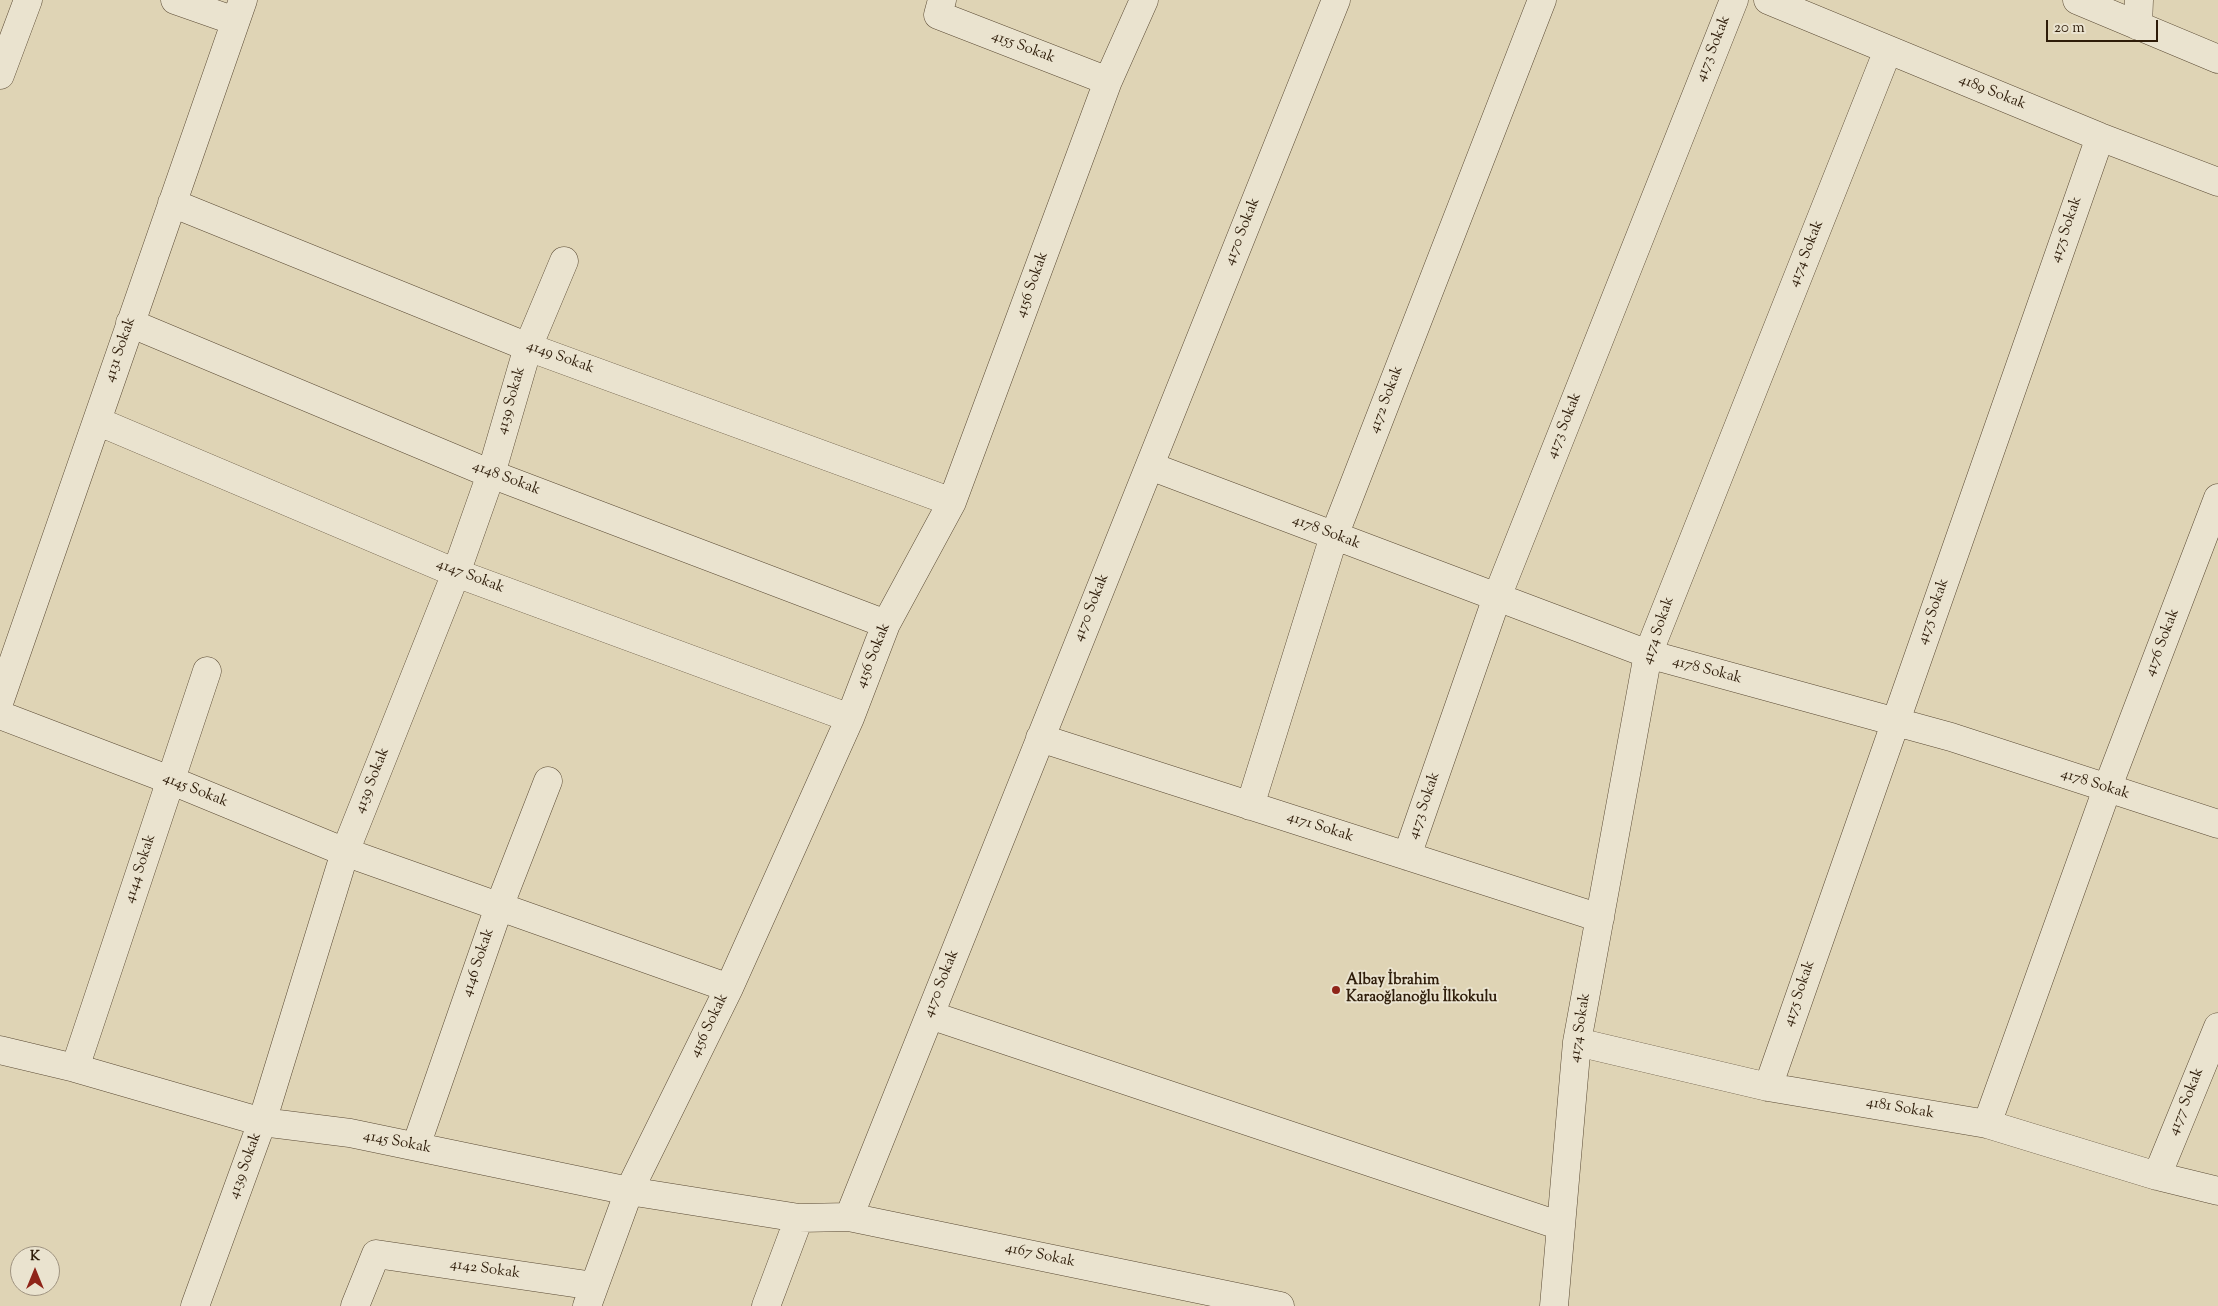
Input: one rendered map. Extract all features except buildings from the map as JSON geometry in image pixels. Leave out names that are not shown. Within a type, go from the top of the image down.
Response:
[{"type":"street","points":[[0,75],[28,0]]},
{"type":"street","points":[[175,0],[239,10]]},
{"type":"street","name":"4156 Sokak","points":[[590,1296],[628,1191],[729,988],[850,718],[886,624],[952,502],[1108,81],[1144,0]]},
{"type":"street","name":"4170 Sokak","points":[[849,1217],[1336,0]]},
{"type":"street","name":"4172 Sokak","points":[[1250,806],[1334,536],[1542,0]]},
{"type":"street","name":"4173 Sokak","points":[[1407,856],[1497,597],[1734,0]]},
{"type":"street","name":"4189 Sokak","points":[[1768,0],[2100,137],[2218,182]]},
{"type":"street","points":[[2077,0],[2139,13],[2218,59]]},
{"type":"street","name":"4155 Sokak","points":[[940,7],[1108,81]]},
{"type":"street","name":"4131 Sokak","points":[[0,700],[239,10]]},
{"type":"street","name":"4174 Sokak","points":[[1554,1306],[1577,1042],[1648,654],[1888,50]]},
{"type":"street","name":"4175 Sokak","points":[[1768,1087],[2100,137]]},
{"type":"street","name":"4149 Sokak","points":[[172,203],[528,347],[952,502]]},
{"type":"street","name":"4139 Sokak","points":[[195,1306],[262,1122],[345,852],[456,573],[491,474],[528,347],[564,261]]},
{"type":"street","name":"4148 Sokak","points":[[130,323],[491,474],[886,624]]},
{"type":"street","name":"4147 Sokak","points":[[96,421],[456,573],[850,718]]},
{"type":"street","name":"4178 Sokak","points":[[1150,466],[1648,654],[1951,737],[2218,824]]},
{"type":"street","name":"4176 Sokak","points":[[1987,1124],[2107,789],[2218,498]]},
{"type":"street","name":"4144 Sokak","points":[[75,1068],[207,670]]},
{"type":"street","name":"4145 Sokak","points":[[0,715],[170,780],[345,852],[729,988]]},
{"type":"street","name":"4171 Sokak","points":[[1040,738],[1600,918]]},
{"type":"street","name":"4146 Sokak","points":[[416,1146],[499,907],[548,781]]},
{"type":"street","points":[[930,1015],[1561,1226]]},
{"type":"street","name":"4177 Sokak","points":[[2157,1176],[2218,1027]]},
{"type":"street","name":"4181 Sokak","points":[[1577,1042],[1768,1087],[1987,1124],[2157,1176],[2218,1191]]},
{"type":"street","name":"4145 Sokak","points":[[0,1050],[75,1068],[262,1122],[350,1133],[628,1191],[799,1218]]},
{"type":"street","name":"4167 Sokak","points":[[799,1218],[849,1217],[1280,1306]]},
{"type":"street","points":[[766,1306],[799,1218]]},
{"type":"street","name":"4142 Sokak","points":[[355,1306],[376,1254],[590,1296]]},
{"type":"place","name":"Albay İbrahim Karaoğlanoğlu İlkokulu","points":[[1336,990]]}]
